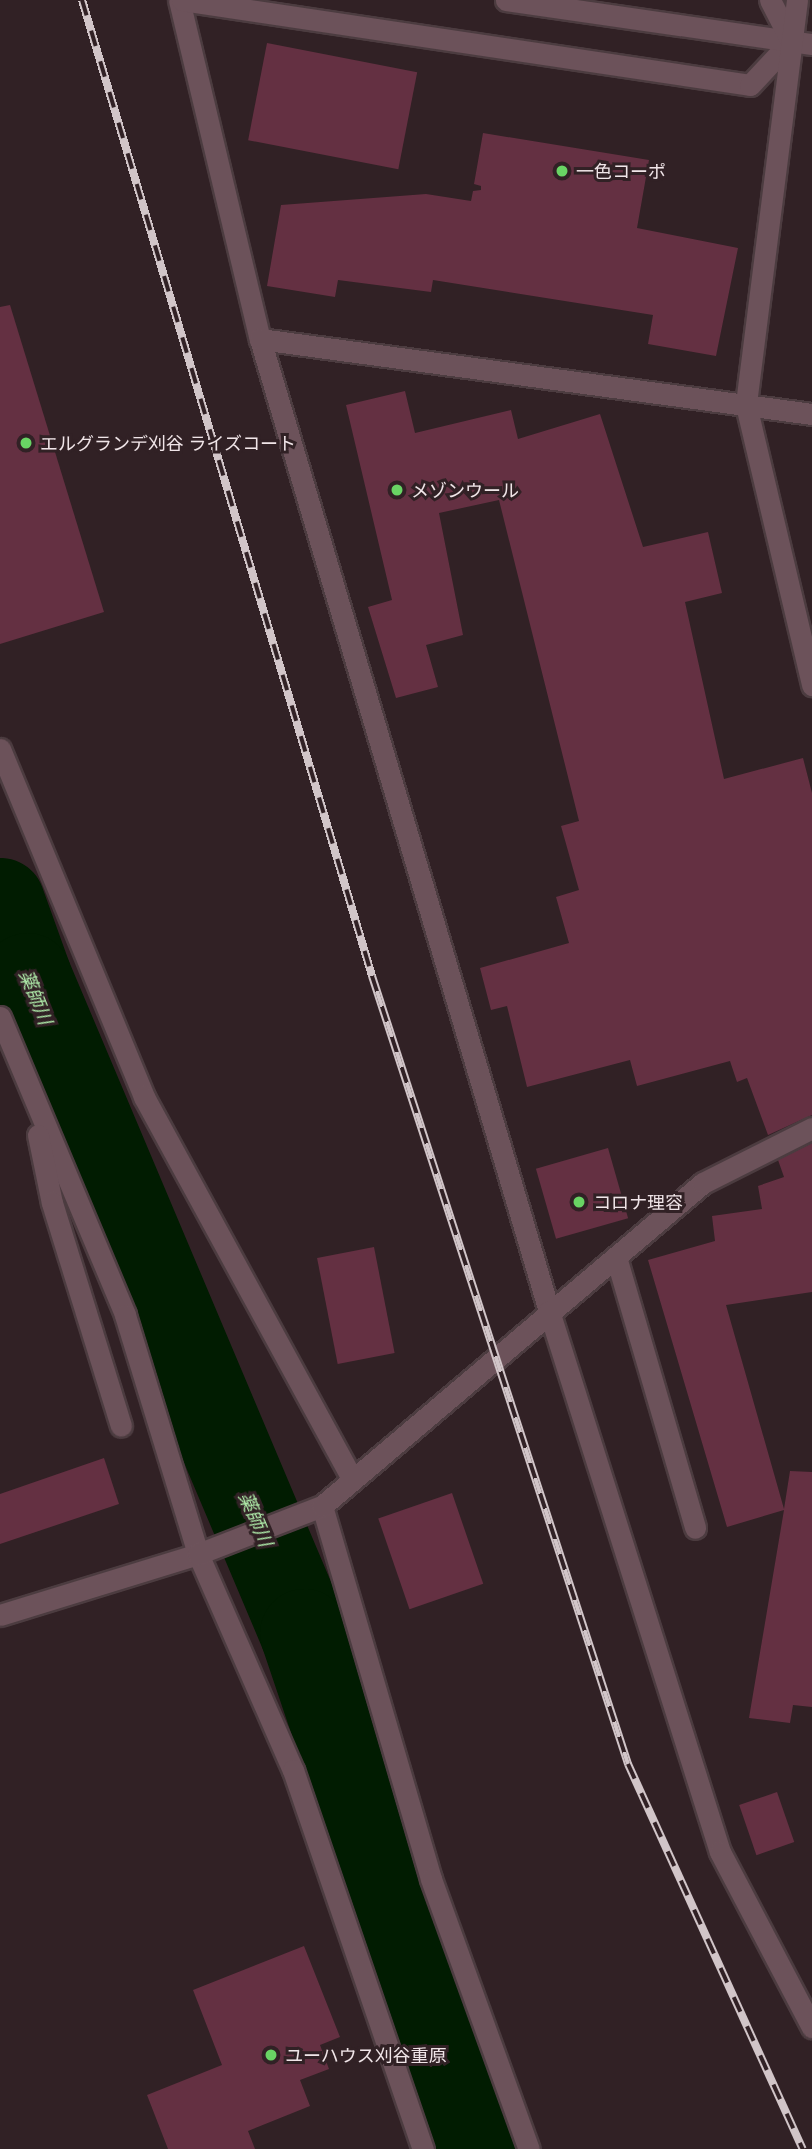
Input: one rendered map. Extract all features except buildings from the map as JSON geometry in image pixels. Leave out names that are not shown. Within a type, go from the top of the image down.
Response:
[{"type":"street","points":[[802,43],[750,85],[180,0],[260,338],[548,1311],[720,1852],[812,2027]]},
{"type":"street","points":[[506,0],[802,43]]},
{"type":"street","points":[[770,0],[802,43]]},
{"type":"street","points":[[797,0],[802,43],[746,405],[812,685]]},
{"type":"street","points":[[260,338],[812,414]]},
{"type":"street","points":[[0,749],[144,1097],[353,1480]]},
{"type":"street","points":[[0,1017],[125,1315],[198,1554],[293,1770],[423,2149]]},
{"type":"street","points":[[29,1090],[52,1203],[121,1426]]},
{"type":"street","points":[[0,1615],[198,1554],[322,1506],[548,1311],[703,1183],[812,1128]]},
{"type":"street","points":[[616,1257],[695,1528]]},
{"type":"street","points":[[322,1506],[431,1880],[529,2149]]},
{"type":"waterway","name":"薬師川","points":[[0,902],[27,977],[304,1633],[478,2149]]},
{"type":"railway","points":[[82,0],[372,976],[628,1764],[803,2149]]},
{"type":"place","name":"一色コーポ","points":[[562,171]]},
{"type":"place","name":"エルグランデ刈谷 ライズコート","points":[[26,443]]},
{"type":"place","name":"メゾンウール","points":[[397,490]]},
{"type":"place","name":"コロナ理容","points":[[579,1202]]},
{"type":"place","name":"ユーハウス刈谷重原","points":[[271,2055]]}]
